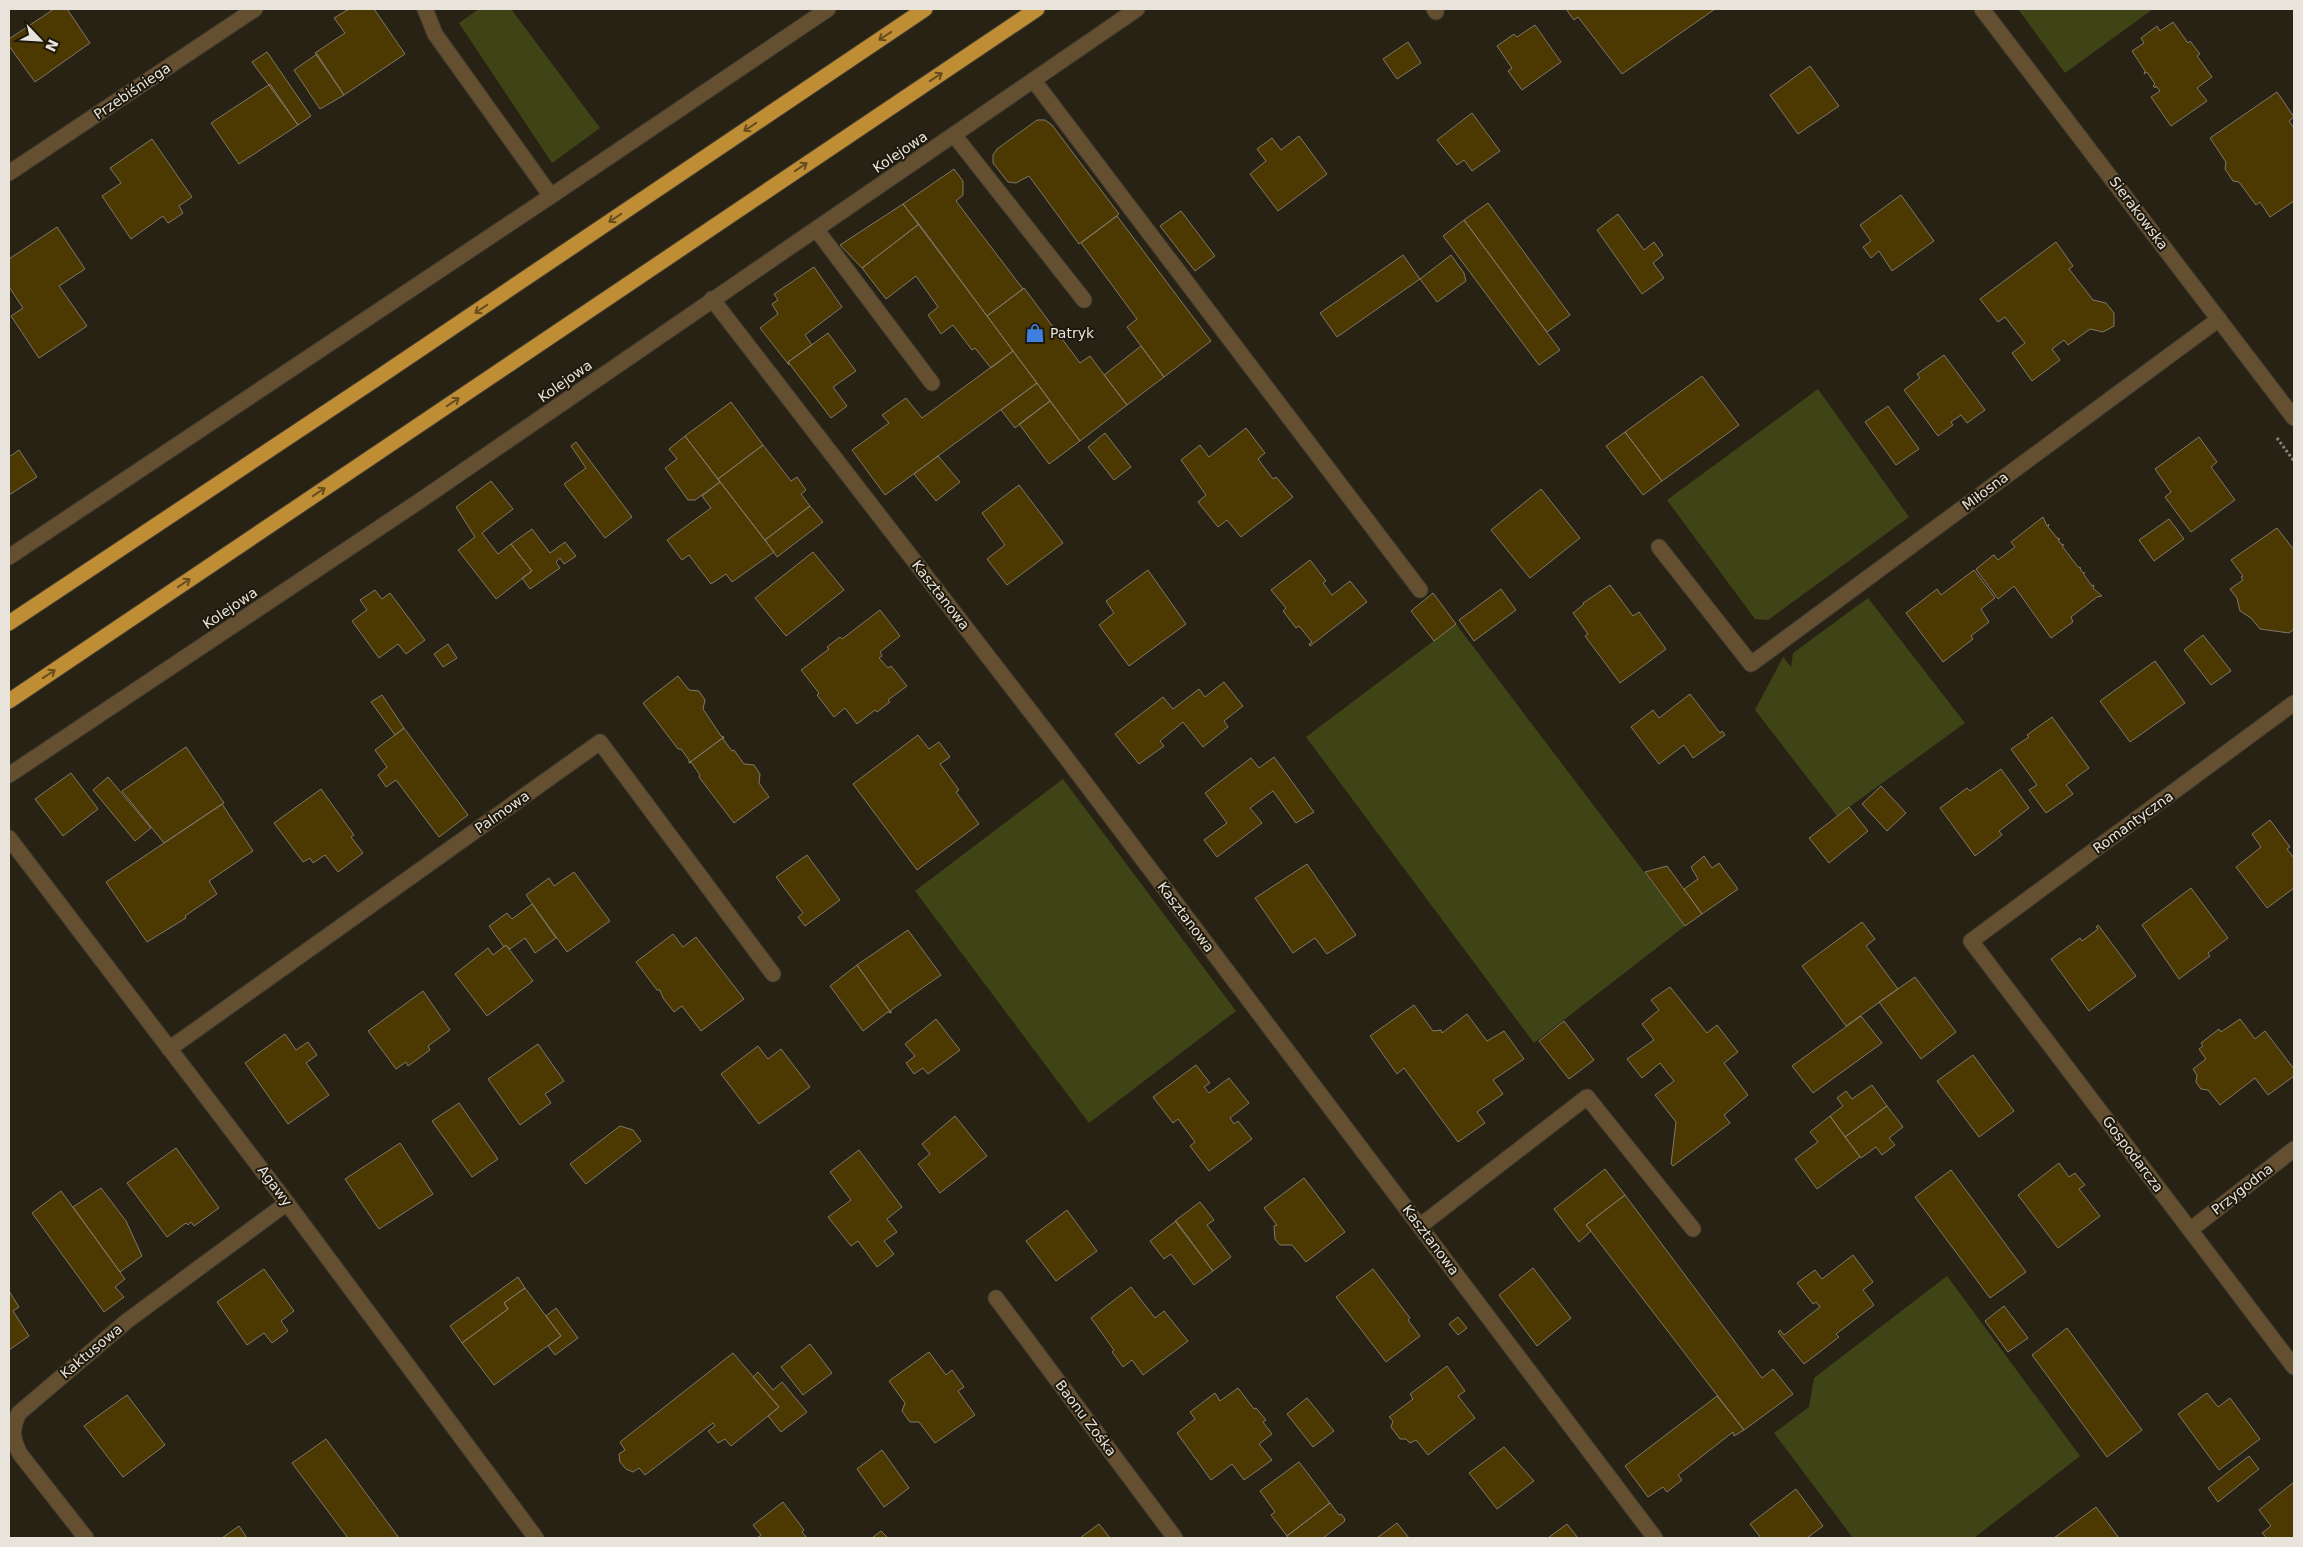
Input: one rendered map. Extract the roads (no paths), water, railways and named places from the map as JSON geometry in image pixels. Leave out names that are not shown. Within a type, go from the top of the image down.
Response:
[{"type":"highway","points":[[9,623],[379,377],[925,9]]},
{"type":"highway","points":[[9,701],[1037,9]]},
{"type":"street","name":"Przebiśniega","points":[[9,173],[255,9]]},
{"type":"street","points":[[425,9],[435,34],[551,196]]},
{"type":"street","points":[[9,557],[828,9]]},
{"type":"street","name":"Kolejowa","points":[[9,775],[421,500],[1137,9]]},
{"type":"street","name":"Sierakowska","points":[[1982,9],[2294,418]]},
{"type":"street","points":[[1034,81],[1420,590]]},
{"type":"street","points":[[954,135],[1084,300]]},
{"type":"street","points":[[816,229],[932,383]]},
{"type":"street","name":"Kasztanowa","points":[[712,299],[1061,751],[1655,1538]]},
{"type":"street","name":"Miłosna","points":[[1659,547],[1751,664],[2219,319]]},
{"type":"street","name":"Romantyczna","points":[[1971,941],[2294,704]]},
{"type":"street","name":"Palmowa","points":[[169,1049],[600,742],[773,974]]},
{"type":"street","name":"Agawy","points":[[9,838],[287,1202],[536,1538]]},
{"type":"street","name":"Gospodarcza","points":[[1971,941],[2294,1367]]},
{"type":"street","points":[[1420,1226],[1587,1097],[1693,1229]]},
{"type":"street","name":"Przygodna","points":[[2190,1230],[2294,1149]]},
{"type":"street","name":"Kaktusowa","points":[[86,1538],[20,1454],[13,1439],[12,1427],[19,1413],[127,1321],[287,1202]]},
{"type":"street","name":"Baonu Zośka","points":[[996,1298],[1176,1538]]},
{"type":"place","name":"Patryk","points":[[1035,333]]}]
